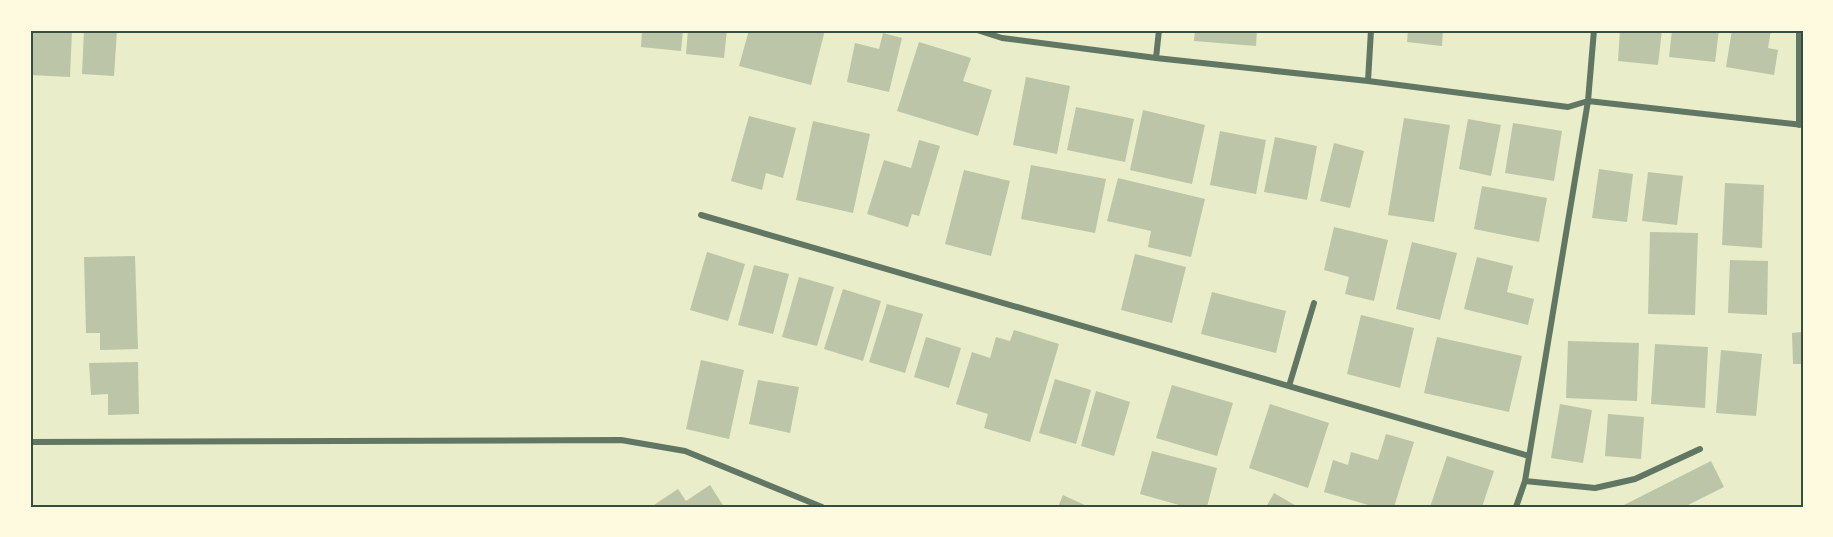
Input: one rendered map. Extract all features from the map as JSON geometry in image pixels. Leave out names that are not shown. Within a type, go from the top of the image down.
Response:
[{"type":"street","points":[[977,30],[1002,38],[1568,107],[1588,101],[1801,125],[1799,30]]},
{"type":"street","points":[[1156,58],[1159,30]]},
{"type":"street","points":[[1368,81],[1371,30]]},
{"type":"street","points":[[1516,507],[1525,481],[1588,101],[1594,30]]},
{"type":"street","points":[[700,214],[1529,456]]},
{"type":"street","points":[[1289,386],[1314,303]]},
{"type":"street","points":[[30,442],[621,440],[685,451],[822,507]]},
{"type":"street","points":[[1525,481],[1595,488],[1635,479],[1700,449]]},
{"type":"street","points":[[800,507],[807,502]]},
{"type":"building","points":[[30,30],[72,30],[70,77],[30,75]]},
{"type":"building","points":[[84,30],[117,30],[114,76],[82,74]]},
{"type":"building","points":[[642,30],[683,30],[681,51],[641,47]]},
{"type":"building","points":[[688,30],[727,30],[724,58],[686,54]]},
{"type":"building","points":[[749,30],[825,30],[811,85],[739,66]]},
{"type":"building","points":[[1195,30],[1257,30],[1256,46],[1194,41]]},
{"type":"building","points":[[1408,30],[1443,30],[1442,46],[1407,42]]},
{"type":"building","points":[[1620,30],[1662,30],[1658,65],[1618,61]]},
{"type":"building","points":[[1672,30],[1719,30],[1715,62],[1669,57]]},
{"type":"building","points":[[1732,30],[1771,30],[1768,48],[1778,50],[1774,75],[1726,67]]},
{"type":"building","points":[[883,33],[902,38],[889,92],[847,82],[855,43],[879,49]]},
{"type":"building","points":[[919,42],[971,58],[963,81],[992,90],[978,136],[897,111]]},
{"type":"building","points":[[1026,77],[1070,86],[1057,154],[1013,145]]},
{"type":"building","points":[[1076,107],[1134,119],[1125,162],[1067,150]]},
{"type":"building","points":[[1143,110],[1205,125],[1192,184],[1130,170]]},
{"type":"building","points":[[749,116],[796,128],[783,178],[766,173],[762,190],[731,181]]},
{"type":"building","points":[[1404,118],[1450,125],[1434,222],[1388,215]]},
{"type":"building","points":[[1468,119],[1501,125],[1491,176],[1459,169]]},
{"type":"building","points":[[813,121],[870,134],[853,213],[796,200]]},
{"type":"building","points":[[1513,123],[1562,131],[1554,181],[1505,173]]},
{"type":"building","points":[[1220,131],[1266,140],[1256,194],[1210,185]]},
{"type":"building","points":[[1275,137],[1317,146],[1307,200],[1264,192]]},
{"type":"building","points":[[919,140],[940,146],[919,216],[912,214],[908,227],[867,214],[884,160],[911,168]]},
{"type":"building","points":[[1334,143],[1364,151],[1350,208],[1320,201]]},
{"type":"building","points":[[1031,165],[1106,179],[1095,233],[1021,219]]},
{"type":"building","points":[[1599,169],[1633,174],[1627,222],[1592,218]]},
{"type":"building","points":[[964,170],[1010,181],[991,256],[945,244]]},
{"type":"building","points":[[1648,172],[1683,176],[1677,225],[1642,221]]},
{"type":"building","points":[[1118,178],[1205,199],[1191,257],[1148,247],[1151,231],[1107,221]]},
{"type":"building","points":[[1725,183],[1764,185],[1762,248],[1722,245]]},
{"type":"building","points":[[1482,186],[1547,198],[1539,242],[1474,229]]},
{"type":"building","points":[[1334,227],[1388,240],[1374,301],[1345,294],[1349,277],[1324,270]]},
{"type":"building","points":[[1650,232],[1698,233],[1695,315],[1648,314]]},
{"type":"building","points":[[1412,242],[1457,253],[1440,320],[1396,309]]},
{"type":"building","points":[[707,252],[745,264],[728,321],[690,310]]},
{"type":"building","points":[[1135,254],[1186,267],[1172,323],[1121,310]]},
{"type":"building","points":[[135,256],[138,349],[100,350],[100,333],[86,333],[84,257]]},
{"type":"building","points":[[1477,257],[1513,266],[1507,292],[1534,299],[1528,325],[1464,309]]},
{"type":"building","points":[[1730,260],[1768,261],[1767,315],[1728,313]]},
{"type":"building","points":[[754,265],[789,274],[773,334],[738,325]]},
{"type":"building","points":[[799,277],[834,287],[817,346],[782,337]]},
{"type":"building","points":[[843,289],[881,301],[863,361],[824,349]]},
{"type":"building","points":[[1212,292],[1286,311],[1276,353],[1201,334]]},
{"type":"building","points":[[887,304],[923,314],[905,373],[869,362]]},
{"type":"building","points":[[1361,315],[1414,328],[1400,388],[1347,374]]},
{"type":"building","points":[[1014,330],[1059,344],[1030,442],[984,428],[988,414],[956,404],[972,352],[990,358],[996,337],[1010,341]]},
{"type":"building","points":[[1803,332],[1803,364],[1793,364],[1792,333]]},
{"type":"building","points":[[926,337],[961,348],[949,388],[914,377]]},
{"type":"building","points":[[1437,337],[1522,356],[1509,412],[1424,393]]},
{"type":"building","points":[[1568,341],[1639,343],[1637,401],[1566,398]]},
{"type":"building","points":[[1655,344],[1708,347],[1705,408],[1651,404]]},
{"type":"building","points":[[1721,350],[1762,354],[1756,416],[1716,413]]},
{"type":"building","points":[[701,360],[744,370],[729,439],[686,429]]},
{"type":"building","points":[[138,362],[139,414],[108,415],[108,394],[91,395],[89,363]]},
{"type":"building","points":[[1055,379],[1091,390],[1076,444],[1039,433]]},
{"type":"building","points":[[758,380],[799,387],[790,433],[749,424]]},
{"type":"building","points":[[1172,385],[1233,403],[1217,456],[1156,438]]},
{"type":"building","points":[[1096,391],[1130,402],[1114,456],[1081,446]]},
{"type":"building","points":[[1270,404],[1329,423],[1308,488],[1249,468]]},
{"type":"building","points":[[1560,404],[1592,410],[1583,463],[1551,458]]},
{"type":"building","points":[[1608,414],[1644,417],[1641,459],[1605,456]]},
{"type":"building","points":[[1386,434],[1414,442],[1394,507],[1375,507],[1324,492],[1333,460],[1348,465],[1351,452],[1378,460]]},
{"type":"building","points":[[1152,451],[1217,468],[1207,507],[1186,507],[1140,494]]},
{"type":"building","points":[[1447,456],[1494,471],[1482,507],[1430,507]]},
{"type":"building","points":[[1711,461],[1724,487],[1684,507],[1620,507]]},
{"type":"building","points":[[710,485],[724,507],[655,507],[654,505],[678,489],[686,501]]},
{"type":"building","points":[[1274,493],[1298,507],[1266,507]]},
{"type":"building","points":[[1063,495],[1089,507],[1058,507]]}]
